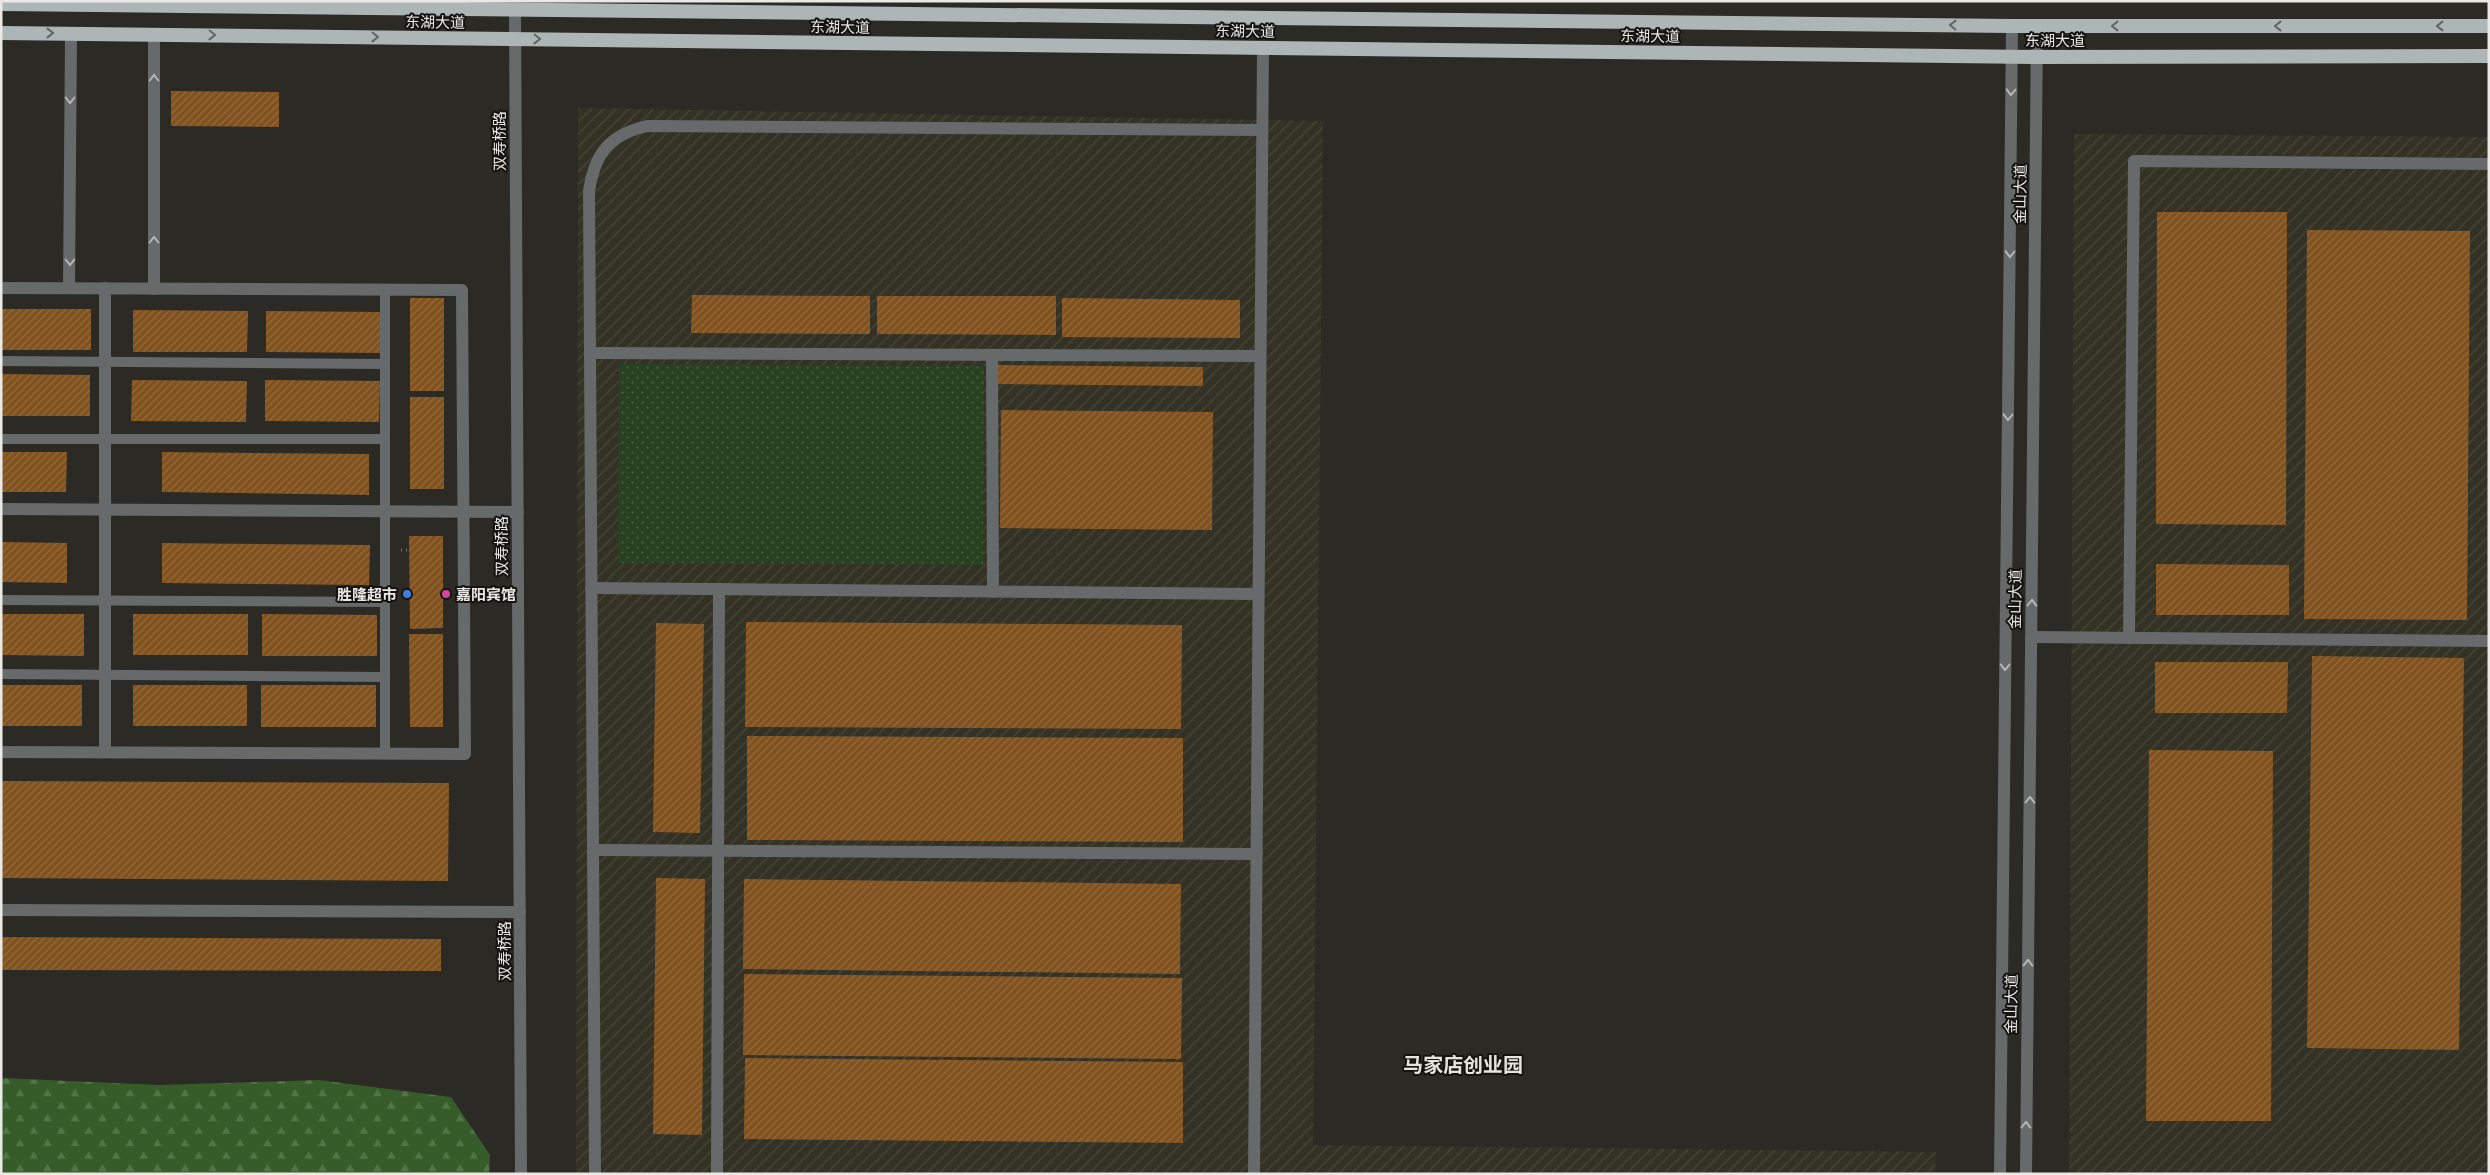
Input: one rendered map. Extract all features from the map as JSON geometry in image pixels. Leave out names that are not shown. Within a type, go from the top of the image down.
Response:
[{"type":"highway","name":"东湖大道","points":[[1,4],[435,5],[514,9],[2012,26],[2489,26]]},
{"type":"highway","name":"东湖大道","points":[[1,33],[2038,57],[2489,56]]},
{"type":"street","name":"双寿桥路","points":[[514,9],[521,1174]]},
{"type":"street","name":"金山大道","points":[[2000,1174],[2012,26]]},
{"type":"street","name":"金山大道","points":[[2026,1174],[2037,26]]},
{"type":"street","points":[[70,288],[71,34]]},
{"type":"street","points":[[154,34],[154,289]]},
{"type":"street","points":[[1254,1174],[1263,48]]},
{"type":"street","points":[[595,1174],[589,191],[592,170],[606,146],[626,131],[647,126],[1262,130]]},
{"type":"street","points":[[2129,638],[2134,161],[2489,164]]},
{"type":"street","points":[[1,288],[462,290],[465,754],[1,752]]},
{"type":"street","points":[[106,288],[106,752]]},
{"type":"street","points":[[590,353],[1260,356]]},
{"type":"street","points":[[992,355],[993,592]]},
{"type":"street","points":[[1,509],[518,512]]},
{"type":"street","points":[[591,588],[1258,594]]},
{"type":"street","points":[[717,1174],[719,589]]},
{"type":"street","points":[[2031,637],[2489,641]]},
{"type":"street","points":[[593,850],[1257,854]]},
{"type":"street","points":[[1,910],[520,912]]},
{"type":"lane","points":[[385,290],[385,753]]},
{"type":"lane","points":[[1,361],[385,364]]},
{"type":"lane","points":[[1,439],[385,439]]},
{"type":"lane","points":[[1,600],[385,602]]},
{"type":"lane","points":[[1,674],[385,677]]},
{"type":"shaded area","points":[[578,108],[1323,121],[1313,1145],[1936,1152],[1935,1174],[576,1174]]},
{"type":"shaded area","points":[[2074,134],[2489,137],[2489,1174],[2069,1174]]},
{"type":"green space","points":[[619,364],[984,366],[983,565],[618,563]]},
{"type":"green space","points":[[1,1078],[160,1085],[319,1080],[451,1097],[490,1155],[489,1174],[1,1174]]},
{"type":"building","points":[[171,91],[279,92],[279,127],[171,126]]},
{"type":"building","points":[[2157,212],[2287,212],[2286,525],[2156,524]]},
{"type":"building","points":[[2307,230],[2470,231],[2467,620],[2304,619]]},
{"type":"building","points":[[692,295],[870,296],[870,334],[691,333]]},
{"type":"building","points":[[877,296],[1056,296],[1056,335],[877,334]]},
{"type":"building","points":[[410,298],[444,298],[444,391],[410,391]]},
{"type":"building","points":[[1062,298],[1240,300],[1240,338],[1062,337]]},
{"type":"building","points":[[1,309],[91,309],[91,350],[1,350]]},
{"type":"building","points":[[133,310],[248,311],[247,352],[133,352]]},
{"type":"building","points":[[266,311],[381,312],[381,353],[266,352]]},
{"type":"building","points":[[997,365],[1203,367],[1203,386],[997,384]]},
{"type":"building","points":[[1,374],[90,375],[90,416],[1,416]]},
{"type":"building","points":[[132,380],[247,381],[246,422],[131,421]]},
{"type":"building","points":[[265,380],[380,381],[379,422],[265,421]]},
{"type":"building","points":[[410,397],[444,397],[444,489],[410,489]]},
{"type":"building","points":[[1001,410],[1213,412],[1212,530],[1000,528]]},
{"type":"building","points":[[1,452],[67,452],[66,492],[1,492]]},
{"type":"building","points":[[162,452],[369,454],[369,495],[162,492]]},
{"type":"building","points":[[409,536],[443,536],[443,628],[410,629]]},
{"type":"building","points":[[1,542],[67,543],[67,583],[1,582]]},
{"type":"building","points":[[162,543],[370,545],[369,585],[162,583]]},
{"type":"building","points":[[2156,564],[2289,565],[2289,615],[2156,615]]},
{"type":"building","points":[[1,614],[84,614],[84,656],[1,655]]},
{"type":"building","points":[[133,614],[248,614],[248,655],[133,655]]},
{"type":"building","points":[[262,614],[377,615],[377,656],[262,656]]},
{"type":"building","points":[[746,622],[1182,625],[1181,729],[745,727]]},
{"type":"building","points":[[656,623],[704,624],[700,833],[653,832]]},
{"type":"building","points":[[409,634],[443,634],[443,727],[410,727]]},
{"type":"building","points":[[2312,656],[2464,658],[2459,1050],[2307,1048]]},
{"type":"building","points":[[2155,662],[2288,662],[2287,713],[2155,713]]},
{"type":"building","points":[[1,685],[82,685],[82,726],[1,726]]},
{"type":"building","points":[[133,685],[247,685],[247,726],[133,726]]},
{"type":"building","points":[[261,685],[376,685],[376,727],[261,727]]},
{"type":"building","points":[[747,736],[1183,738],[1183,842],[747,840]]},
{"type":"building","points":[[2149,750],[2273,751],[2271,1121],[2146,1121]]},
{"type":"building","points":[[1,781],[449,783],[448,881],[1,878]]},
{"type":"building","points":[[656,878],[705,879],[702,1135],[653,1134]]},
{"type":"building","points":[[744,879],[1181,884],[1180,974],[743,969]]},
{"type":"building","points":[[1,937],[441,939],[441,971],[1,970]]},
{"type":"building","points":[[744,974],[1182,978],[1181,1059],[743,1055]]},
{"type":"building","points":[[745,1058],[1183,1062],[1183,1143],[744,1139]]},
{"type":"place","name":"胜隆超市","points":[[407,594]]},
{"type":"place","name":"嘉阳宾馆","points":[[446,594]]},
{"type":"district","name":"马家店创业园","points":[[1463,1065]]}]
